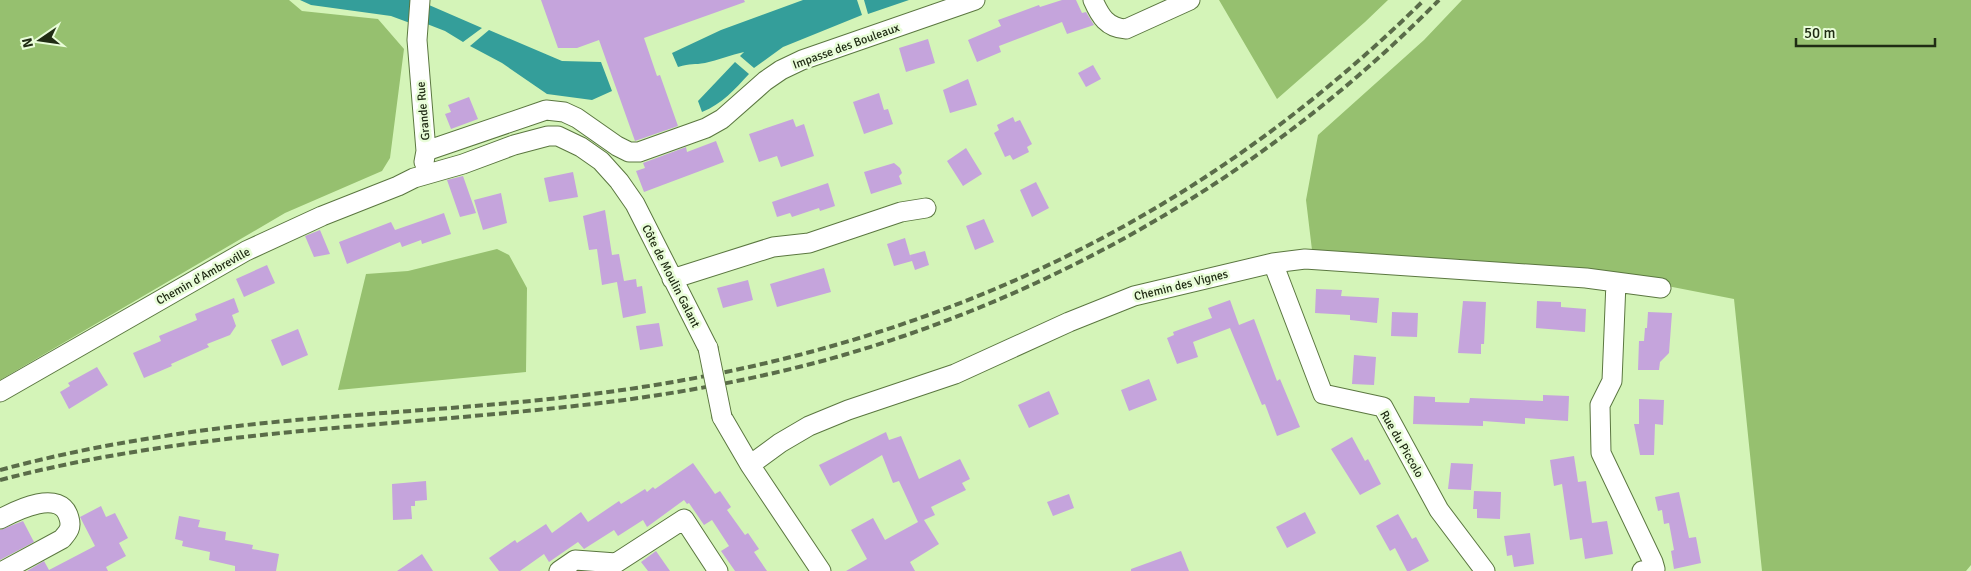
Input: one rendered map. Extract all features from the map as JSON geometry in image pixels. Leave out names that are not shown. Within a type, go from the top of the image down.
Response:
[{"type":"street","name":"Grande Rue","points":[[414,178],[423,166],[426,150],[417,40],[420,0]]},
{"type":"street","name":"Impasse des Bouleaux","points":[[426,150],[546,110],[564,112],[577,118],[617,146],[629,152],[649,150],[706,128],[722,119],[765,81],[781,70],[802,60],[975,0]]},
{"type":"street","points":[[1094,0],[1101,17],[1108,24],[1116,29],[1126,29],[1190,0]]},
{"type":"street","name":"Côte de Moulin Galant","points":[[414,178],[463,164],[536,138],[558,136],[580,147],[601,161],[619,181],[635,204],[708,348],[722,418],[750,465],[821,571]]},
{"type":"street","name":"Chemin d'Ambreville","points":[[0,392],[246,251],[322,216],[414,178]]},
{"type":"street","points":[[672,279],[773,247],[809,243],[901,212],[926,208]]},
{"type":"street","name":"Chemin des Vignes","points":[[750,465],[809,426],[848,410],[954,374],[1069,322],[1134,296],[1273,263],[1306,260],[1586,278],[1661,288]]},
{"type":"street","name":"Rue du Piccolo","points":[[1273,263],[1323,394],[1383,407],[1439,510],[1485,571]]},
{"type":"street","points":[[1616,282],[1612,381],[1600,405],[1601,453],[1653,562],[1655,568],[1642,571]]},
{"type":"street","points":[[0,519],[20,508],[50,503],[63,508],[68,515],[71,525],[62,539],[3,571]]},
{"type":"street","points":[[559,571],[575,560],[619,567],[684,519],[718,571]]},
{"type":"green space","points":[[0,0],[289,0],[302,11],[378,19],[404,49],[390,158],[382,171],[285,213],[0,380]]},
{"type":"green space","points":[[1219,0],[1388,0],[1277,99]]},
{"type":"green space","points":[[1462,0],[1971,0],[1971,565],[1966,571],[1762,571],[1734,299],[1580,269],[1312,250],[1306,200],[1318,135],[1424,40]]},
{"type":"green space","points":[[497,249],[509,255],[527,288],[526,372],[338,390],[366,274],[408,271]]},
{"type":"water","points":[[300,0],[411,0],[410,23],[391,16],[311,5]]},
{"type":"water","points":[[803,0],[857,0],[862,15],[783,47],[754,68],[740,56],[744,52],[705,63],[678,67],[672,53],[721,30]]},
{"type":"water","points":[[864,0],[909,0],[868,14]]},
{"type":"water","points":[[429,5],[482,28],[463,42],[445,31],[427,24]]},
{"type":"water","points":[[489,30],[562,61],[601,62],[612,91],[592,100],[547,94],[502,63],[470,46]]},
{"type":"water","points":[[735,62],[749,74],[722,100],[702,112],[698,101]]},
{"type":"building","points":[[541,0],[744,0],[745,2],[644,38],[657,76],[660,75],[678,126],[635,141],[599,40],[577,48],[558,48]]},
{"type":"building","points":[[1062,0],[1076,0],[1082,13],[1086,12],[1094,25],[1067,34],[1062,22],[999,46],[1001,52],[977,62],[968,40],[1001,26],[998,20],[1039,5],[1040,7]]},
{"type":"building","points":[[928,39],[935,63],[906,72],[899,48]]},
{"type":"building","points":[[1093,65],[1101,79],[1086,87],[1078,73]]},
{"type":"building","points":[[968,79],[977,105],[950,113],[943,90]]},
{"type":"building","points":[[879,93],[884,110],[888,109],[893,124],[864,134],[853,102]]},
{"type":"building","points":[[469,97],[478,119],[451,129],[445,114],[451,112],[448,105]]},
{"type":"building","points":[[1013,117],[1015,122],[1020,120],[1032,144],[1027,147],[1029,152],[1013,160],[1010,155],[1005,157],[994,133],[999,130],[997,125]]},
{"type":"building","points":[[793,119],[796,127],[804,124],[814,156],[781,167],[777,156],[759,162],[749,134]]},
{"type":"building","points":[[716,141],[724,162],[644,192],[636,171],[645,168],[643,163],[686,147],[687,152]]},
{"type":"building","points":[[966,148],[982,174],[963,186],[947,161]]},
{"type":"building","points":[[894,163],[900,168],[902,173],[899,176],[902,184],[871,194],[864,172]]},
{"type":"building","points":[[573,172],[578,197],[549,202],[544,178]]},
{"type":"building","points":[[463,176],[476,213],[460,217],[447,180]]},
{"type":"building","points":[[1036,182],[1049,208],[1032,217],[1020,190]]},
{"type":"building","points":[[828,183],[835,206],[820,211],[819,208],[792,217],[790,213],[777,217],[772,202]]},
{"type":"building","points":[[501,193],[507,223],[483,230],[474,200]]},
{"type":"building","points":[[605,210],[612,255],[619,254],[624,281],[636,279],[637,287],[642,286],[646,313],[623,318],[617,282],[602,285],[597,249],[589,250],[583,216]]},
{"type":"building","points":[[444,213],[451,234],[422,244],[421,240],[402,247],[400,242],[347,264],[339,242],[391,222],[395,230]]},
{"type":"building","points":[[984,219],[994,242],[975,250],[966,226]]},
{"type":"building","points":[[320,230],[330,254],[314,257],[305,236]]},
{"type":"building","points":[[905,238],[911,259],[910,255],[925,251],[929,265],[915,270],[912,261],[894,266],[887,244]]},
{"type":"building","points":[[267,265],[275,283],[244,297],[236,279]]},
{"type":"building","points":[[824,268],[831,292],[777,307],[770,284]]},
{"type":"building","points":[[748,280],[753,300],[723,308],[717,288]]},
{"type":"building","points":[[1316,289],[1342,290],[1341,296],[1379,298],[1377,323],[1350,320],[1350,315],[1315,313]]},
{"type":"building","points":[[234,298],[239,312],[232,315],[236,326],[230,335],[207,344],[209,347],[144,378],[133,353],[161,341],[159,336],[197,320],[195,314]]},
{"type":"building","points":[[1230,300],[1239,325],[1254,319],[1277,381],[1280,379],[1300,427],[1277,436],[1265,404],[1262,405],[1230,328],[1193,342],[1198,357],[1177,364],[1167,338],[1174,335],[1173,332],[1212,318],[1208,308]]},
{"type":"building","points":[[1463,301],[1486,302],[1484,344],[1481,344],[1481,354],[1458,353]]},
{"type":"building","points":[[1537,301],[1561,302],[1561,307],[1586,309],[1585,332],[1536,328]]},
{"type":"building","points":[[1392,312],[1418,313],[1417,337],[1391,336]]},
{"type":"building","points":[[1648,312],[1672,313],[1669,353],[1660,362],[1659,370],[1638,370],[1639,341],[1644,341]]},
{"type":"building","points":[[659,323],[663,346],[640,350],[636,326]]},
{"type":"building","points":[[298,329],[308,355],[282,366],[271,340]]},
{"type":"building","points":[[1354,355],[1376,357],[1374,385],[1352,384]]},
{"type":"building","points":[[97,367],[108,385],[69,409],[60,392],[70,386],[68,383]]},
{"type":"building","points":[[1149,379],[1157,400],[1129,411],[1121,390]]},
{"type":"building","points":[[1049,391],[1059,414],[1029,428],[1018,405]]},
{"type":"building","points":[[1543,395],[1569,396],[1568,421],[1525,418],[1525,424],[1483,421],[1483,426],[1413,424],[1414,396],[1435,397],[1435,402],[1469,403],[1470,398],[1543,401]]},
{"type":"building","points":[[1639,399],[1664,400],[1663,425],[1655,424],[1654,455],[1640,455],[1634,424],[1639,424]]},
{"type":"building","points":[[886,432],[889,440],[901,436],[919,479],[960,459],[970,479],[962,483],[966,490],[931,507],[935,515],[924,520],[939,544],[910,562],[915,571],[846,571],[867,559],[851,530],[873,518],[885,540],[918,522],[899,481],[893,483],[882,455],[830,486],[819,465]]},
{"type":"building","points":[[1352,437],[1365,461],[1368,459],[1381,484],[1360,495],[1331,449]]},
{"type":"building","points":[[1574,456],[1578,482],[1586,481],[1592,523],[1607,521],[1613,554],[1585,559],[1582,538],[1570,540],[1562,484],[1554,486],[1550,460]]},
{"type":"building","points":[[693,463],[715,494],[720,491],[731,507],[727,510],[745,535],[748,533],[759,549],[754,552],[767,571],[735,571],[721,551],[729,546],[712,520],[704,525],[689,503],[687,504],[684,500],[647,527],[643,520],[618,536],[614,530],[584,549],[578,542],[549,562],[544,554],[520,571],[499,571],[489,558],[515,540],[517,543],[546,524],[552,533],[581,512],[588,522],[619,501],[621,504],[645,489],[647,492],[653,487],[655,489]]},
{"type":"building","points":[[1451,463],[1473,464],[1471,490],[1448,489]]},
{"type":"building","points":[[426,481],[427,500],[415,501],[415,506],[411,506],[412,519],[393,520],[392,484]]},
{"type":"building","points":[[1474,491],[1501,492],[1500,519],[1477,518],[1477,509],[1473,509]]},
{"type":"building","points":[[1679,492],[1689,538],[1696,537],[1701,563],[1674,569],[1671,551],[1674,550],[1669,523],[1664,524],[1662,510],[1658,511],[1655,497]]},
{"type":"building","points":[[1069,494],[1074,508],[1053,516],[1047,502]]},
{"type":"building","points":[[101,506],[106,517],[115,513],[128,538],[119,543],[126,556],[106,567],[108,571],[27,571],[44,561],[49,570],[95,546],[80,517]]},
{"type":"building","points":[[1305,512],[1316,533],[1287,548],[1276,527]]},
{"type":"building","points":[[1398,514],[1412,539],[1416,537],[1429,561],[1410,571],[1407,571],[1395,548],[1390,551],[1376,526]]},
{"type":"building","points":[[179,516],[200,520],[198,527],[226,532],[225,540],[253,545],[252,549],[279,554],[276,571],[235,571],[235,566],[209,560],[210,552],[182,546],[183,541],[175,539]]},
{"type":"building","points":[[23,521],[34,542],[0,560],[0,530]]},
{"type":"building","points":[[1530,533],[1534,564],[1514,567],[1512,555],[1507,556],[1504,536]]},
{"type":"building","points":[[656,551],[670,571],[648,571],[641,562]]},
{"type":"building","points":[[1181,551],[1189,571],[1131,571],[1131,569]]},
{"type":"building","points":[[422,554],[433,571],[397,571]]},
{"type":"railway","points":[[0,470],[99,447],[209,430],[308,419],[558,398],[682,380],[802,354],[916,319],[1027,275],[1132,221],[1234,158],[1331,84],[1424,0]]},
{"type":"railway","points":[[0,480],[140,451],[211,441],[565,407],[664,394],[729,383],[794,368],[912,333],[996,301],[1077,263],[1156,220],[1232,172],[1305,119],[1374,62],[1439,0]]}]
